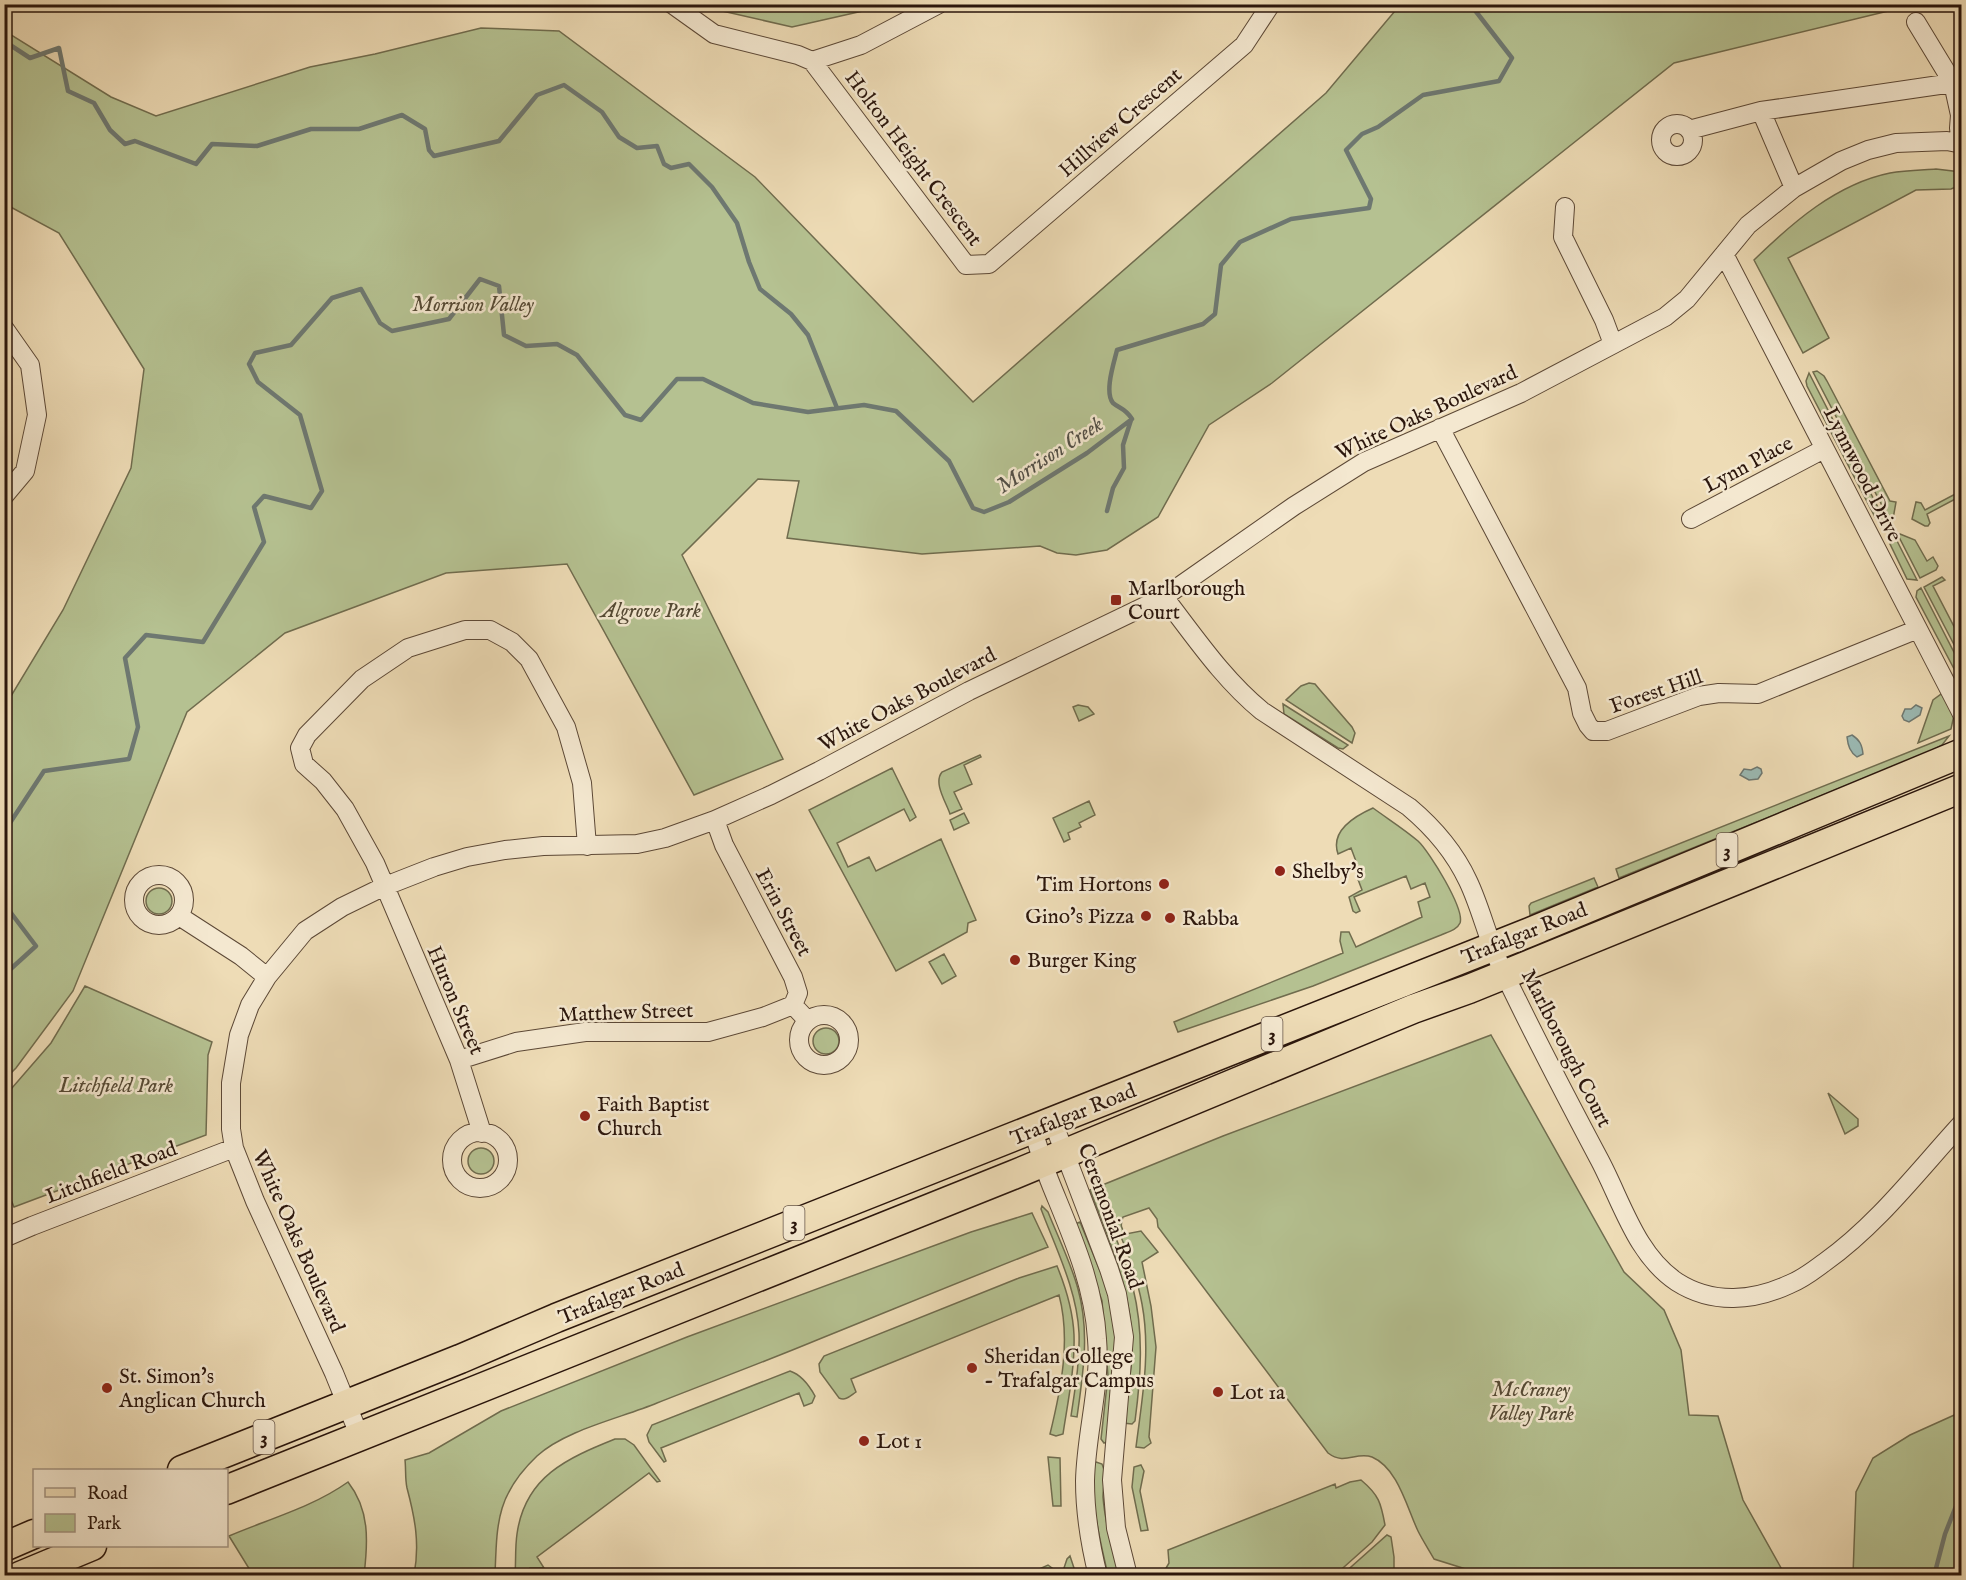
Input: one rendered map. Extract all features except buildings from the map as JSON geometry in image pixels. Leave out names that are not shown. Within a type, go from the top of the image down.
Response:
[{"type":"main road","name":"Trafalgar Road","points":[[184,1469],[567,1314],[1492,946],[1962,753]]},
{"type":"main road","name":"Trafalgar Road","points":[[228,1489],[1962,788]]},
{"type":"main road","points":[[4,1547],[33,1534]]},
{"type":"main road","points":[[20,1575],[87,1547]]},
{"type":"street","points":[[672,4],[714,34],[798,55],[812,61],[861,45],[939,4]]},
{"type":"street","name":"Hillview Crescent","points":[[989,264],[1244,45],[1270,4]]},
{"type":"street","points":[[1916,22],[1953,83],[1960,116],[1961,144]]},
{"type":"street","name":"Holton Height Crescent","points":[[812,61],[966,265],[989,264]]},
{"type":"street","points":[[1689,130],[1761,111],[1953,83]]},
{"type":"street","points":[[1761,111],[1794,188]]},
{"type":"street","name":"White Oaks Boulevard","points":[[360,1437],[255,1201],[234,1148],[231,1129],[231,1083],[239,1035],[249,1005],[267,977],[305,932],[342,907],[383,887],[434,867],[467,857],[505,850],[543,846],[637,844],[665,838],[715,820],[809,776],[969,691],[1164,597],[1294,506],[1364,462],[1521,393],[1665,316],[1687,299],[1748,225],[1794,188],[1841,161],[1868,150],[1896,143],[1947,141],[1961,144]]},
{"type":"street","points":[[1565,207],[1563,237],[1613,344]]},
{"type":"street","name":"Lynnwood Drive","points":[[1724,254],[1962,714]]},
{"type":"street","points":[[4,328],[30,365],[37,415],[25,471],[4,496]]},
{"type":"street","name":"Forest Hill","points":[[1440,428],[1577,688],[1582,713],[1593,731],[1607,731],[1623,726],[1699,696],[1732,692],[1758,694],[1918,629]]},
{"type":"street","name":"Lynn Place","points":[[1691,519],[1824,449]]},
{"type":"street","name":"Marlborough Court","points":[[1164,597],[1241,694],[1262,711],[1409,807],[1430,824],[1448,846],[1469,882],[1492,946],[1505,974],[1638,1239],[1654,1262],[1677,1282],[1697,1292],[1720,1298],[1745,1298],[1792,1283],[1848,1246],[1879,1217],[1962,1123]]},
{"type":"street","name":"Huron Street","points":[[482,1132],[459,1060],[383,887],[375,863],[345,808],[304,764],[300,748],[307,735],[362,679],[408,648],[465,630],[490,630],[512,642],[529,659],[566,727],[582,783],[587,846]]},
{"type":"street","name":"Erin Street","points":[[715,820],[724,845],[793,977],[798,993],[793,1005]]},
{"type":"street","points":[[179,916],[241,956],[267,977]]},
{"type":"street","points":[[793,1005],[808,1021]]},
{"type":"street","name":"Matthew Street","points":[[459,1060],[516,1042],[585,1032],[708,1032],[763,1017],[793,1005]]},
{"type":"street","name":"Ceremonial Road","points":[[1043,1126],[1054,1157],[1109,1269],[1122,1320],[1124,1354],[1112,1488],[1116,1528],[1128,1575]]},
{"type":"street","name":"Litchfield Road","points":[[4,1239],[41,1222],[234,1148]]},
{"type":"street","name":"Ceremonial Road","points":[[1054,1157],[1051,1184],[1076,1246],[1094,1308],[1098,1341],[1085,1479],[1090,1539],[1098,1575]]},
{"type":"green space","points":[[711,4],[883,5],[792,27],[709,8]]},
{"type":"green space","name":"Morrison Valley","points":[[1400,5],[1913,5],[1674,63],[1272,383],[1209,425],[1158,517],[1107,550],[1076,555],[1057,553],[1040,546],[922,554],[787,538],[799,481],[758,479],[682,555],[783,759],[694,795],[567,564],[446,573],[285,633],[187,712],[73,991],[16,1068],[5,1079],[5,706],[63,610],[131,468],[144,369],[59,233],[5,204],[5,31],[111,97],[156,116],[310,67],[481,28],[559,31],[755,177],[973,402],[1326,93]]},
{"type":"green space","points":[[1936,169],[1961,172],[1961,185],[1951,189],[1916,190],[1788,258],[1829,338],[1803,353],[1754,260],[1799,219],[1851,186],[1890,173]]},
{"type":"green space","points":[[1817,371],[1827,381],[1890,501],[1896,502],[1893,519],[1890,521],[1813,372]]},
{"type":"green space","points":[[1809,373],[1886,523],[1878,521],[1875,517],[1807,386]]},
{"type":"green space","points":[[1961,491],[1961,496],[1927,514],[1930,523],[1928,526],[1912,519],[1916,502],[1921,503],[1925,510]]},
{"type":"green space","points":[[1898,535],[1915,540],[1927,561],[1933,557],[1938,566],[1936,570],[1920,578]]},
{"type":"green space","points":[[1895,537],[1917,580],[1907,579],[1890,544]]},
{"type":"green space","points":[[1942,577],[1945,580],[1933,586],[1961,640],[1961,658],[1924,587]]},
{"type":"green space","points":[[1921,588],[1961,666],[1961,682],[1916,597],[1917,591]]},
{"type":"green space","points":[[1309,683],[1315,684],[1352,727],[1355,733],[1352,743],[1286,700],[1301,686]]},
{"type":"green space","points":[[1944,692],[1954,715],[1951,729],[1918,743],[1933,700]]},
{"type":"green space","points":[[1283,704],[1348,745],[1343,749],[1338,748],[1284,714]]},
{"type":"green space","points":[[1078,705],[1088,707],[1094,714],[1079,721],[1073,707]]},
{"type":"green space","points":[[1949,736],[1942,745],[1931,751],[1619,878],[1616,869]]},
{"type":"green space","points":[[980,755],[981,757],[964,765],[972,784],[954,792],[962,809],[950,814],[939,782],[942,772]]},
{"type":"green space","points":[[892,768],[916,817],[910,821],[904,809],[837,843],[848,867],[869,857],[876,871],[941,839],[976,920],[968,923],[967,932],[896,971],[809,810]]},
{"type":"green space","points":[[1089,801],[1095,815],[1079,823],[1081,827],[1068,833],[1070,839],[1064,842],[1053,818]]},
{"type":"green space","points":[[1373,808],[1407,832],[1423,847],[1452,894],[1460,916],[1459,925],[1449,932],[1313,986],[1178,1032],[1174,1022],[1343,953],[1340,941],[1341,932],[1349,932],[1356,947],[1422,917],[1418,902],[1430,897],[1425,883],[1411,889],[1406,876],[1354,897],[1360,911],[1356,913],[1353,911],[1349,897],[1362,890],[1356,874],[1360,872],[1351,848],[1338,854],[1336,846],[1341,831],[1346,825]]},
{"type":"green space","points":[[964,813],[969,823],[954,830],[950,820]]},
{"type":"green space","points":[[1594,878],[1598,887],[1530,915],[1531,903]]},
{"type":"green space","points":[[159,888],[169,891],[172,901],[169,911],[159,914],[149,911],[146,901],[149,891]]},
{"type":"green space","points":[[944,954],[956,976],[942,984],[929,962]]},
{"type":"green space","name":"Litchfield Park","points":[[85,986],[212,1042],[208,1055],[206,1135],[14,1207],[5,1185],[5,1096],[51,1043]]},
{"type":"green space","points":[[826,1028],[836,1031],[839,1041],[836,1051],[826,1054],[816,1051],[813,1041],[816,1031]]},
{"type":"green space","name":"McCraney Valley Park","points":[[1491,1035],[1624,1272],[1664,1310],[1681,1350],[1689,1415],[1718,1416],[1743,1500],[1785,1575],[1488,1576],[1434,1559],[1418,1531],[1401,1489],[1389,1470],[1372,1457],[1340,1458],[1328,1453],[1158,1227],[1157,1219],[1149,1208],[1123,1217],[1121,1225],[1126,1234],[1141,1231],[1158,1252],[1142,1262],[1156,1347],[1149,1437],[1151,1443],[1144,1448],[1136,1447],[1145,1375],[1145,1322],[1135,1274],[1100,1186],[1223,1136]]},
{"type":"green space","points":[[1828,1093],[1858,1119],[1858,1126],[1845,1134]]},
{"type":"green space","points":[[481,1148],[491,1151],[494,1161],[491,1171],[481,1174],[471,1171],[468,1161],[471,1151]]},
{"type":"green space","points":[[1096,1188],[1125,1262],[1139,1321],[1139,1387],[1135,1421],[1132,1424],[1123,1423],[1132,1354],[1129,1311],[1113,1250],[1090,1190]]},
{"type":"green space","points":[[1042,1206],[1048,1212],[1068,1260],[1082,1305],[1085,1337],[1077,1417],[1071,1416],[1079,1354],[1077,1317],[1070,1285],[1041,1209]]},
{"type":"green space","points":[[1032,1213],[1048,1247],[757,1364],[562,1439],[537,1456],[513,1484],[506,1497],[498,1525],[495,1575],[414,1575],[417,1553],[416,1531],[406,1485],[405,1460],[429,1453],[501,1411],[687,1337],[971,1232]]},
{"type":"green space","points":[[1080,1222],[1112,1300],[1118,1335],[1107,1442],[1104,1443],[1101,1439],[1108,1376],[1102,1301],[1075,1224]]},
{"type":"green space","points":[[1057,1266],[1068,1300],[1074,1335],[1072,1372],[1063,1434],[1056,1436],[1050,1434],[1063,1364],[1064,1329],[1059,1295],[851,1379],[856,1392],[846,1398],[839,1398],[820,1372],[819,1364],[824,1356],[1019,1278]]},
{"type":"green space","points":[[790,1371],[802,1378],[810,1388],[815,1396],[812,1403],[804,1406],[799,1393],[661,1448],[666,1461],[664,1462],[649,1442],[647,1435],[652,1425]]},
{"type":"green space","points":[[1961,1412],[1961,1575],[1853,1575],[1856,1492],[1873,1458],[1910,1435]]},
{"type":"green space","points":[[615,1439],[625,1439],[634,1445],[660,1481],[657,1482],[649,1473],[537,1557],[544,1568],[530,1568],[529,1575],[515,1575],[516,1539],[522,1514],[529,1497],[539,1483],[565,1462]]},
{"type":"green space","points":[[1048,1457],[1060,1458],[1061,1506],[1053,1506]]},
{"type":"green space","points":[[1096,1462],[1102,1464],[1105,1476],[1103,1497],[1106,1517],[1120,1575],[1108,1575],[1102,1548],[1093,1495],[1092,1466]]},
{"type":"green space","points":[[1141,1465],[1144,1471],[1140,1491],[1148,1530],[1141,1531],[1132,1487],[1134,1467]]},
{"type":"green space","points":[[1361,1480],[1372,1490],[1378,1500],[1385,1525],[1372,1542],[1335,1575],[1162,1575],[1169,1563],[1168,1550],[1335,1484],[1336,1488]]},
{"type":"green space","points":[[348,1482],[364,1515],[366,1550],[364,1575],[253,1575],[229,1536],[306,1506]]},
{"type":"green space","points":[[1387,1535],[1391,1537],[1394,1575],[1342,1575]]},
{"type":"green space","points":[[1070,1556],[1075,1571],[1063,1576],[1042,1575],[1039,1569],[1048,1565],[1059,1573],[1063,1571]]},
{"type":"water","points":[[1916,705],[1922,708],[1920,715],[1909,722],[1904,720],[1902,716],[1905,709],[1911,709]]},
{"type":"water","points":[[1852,735],[1859,741],[1862,748],[1863,754],[1857,757],[1851,751],[1848,743],[1847,737]]},
{"type":"water","points":[[1757,767],[1762,773],[1758,779],[1749,780],[1740,775],[1744,769],[1751,770]]},
{"type":"waterway","name":"Morrison Creek","points":[[4,832],[44,771],[129,759],[138,727],[125,658],[146,635],[203,642],[264,542],[254,507],[264,496],[311,508],[322,491],[300,415],[258,382],[249,364],[255,353],[291,345],[332,298],[361,289],[380,323],[392,331],[449,319],[480,279],[499,286],[504,335],[526,346],[557,344],[577,355],[625,415],[641,420],[677,379],[703,379],[753,403],[808,412],[864,405],[896,411],[949,461],[973,508],[984,512],[1009,502],[1087,453],[1132,419],[1110,398],[1110,377],[1117,350],[1203,324],[1215,314],[1221,265],[1240,242],[1291,219],[1369,208],[1371,199],[1346,150],[1362,134],[1378,127],[1423,95],[1499,81],[1512,58],[1474,9],[1477,4]]},
{"type":"waterway","points":[[4,41],[30,58],[59,48],[68,91],[94,103],[110,130],[125,144],[135,141],[196,164],[212,144],[257,146],[311,129],[359,129],[402,115],[425,129],[429,150],[434,156],[499,141],[537,95],[564,85],[602,112],[619,137],[637,148],[657,146],[664,164],[671,168],[689,164],[712,187],[737,223],[760,289],[791,314],[808,335],[837,408]]},
{"type":"waterway","points":[[1107,511],[1113,488],[1124,468],[1123,445],[1131,420]]},
{"type":"waterway","name":"Morrison Creek","points":[[4,892],[8,909],[36,946],[4,975]]},
{"type":"waterway","points":[[1934,1576],[1945,1534],[1962,1491]]},
{"type":"place","name":"Marlborough Court","points":[[1116,600]]},
{"type":"place","name":"Shelby's","points":[[1280,871]]},
{"type":"place","name":"Tim Hortons","points":[[1164,884]]},
{"type":"place","name":"Gino's Pizza","points":[[1146,916]]},
{"type":"place","name":"Rabba","points":[[1170,918]]},
{"type":"place","name":"Burger King","points":[[1015,960]]},
{"type":"place","name":"Faith Baptist Church","points":[[585,1116]]},
{"type":"place","name":"Sheridan College - Trafalgar Campus","points":[[972,1368]]},
{"type":"place","name":"St. Simon's Anglican Church","points":[[107,1388]]},
{"type":"place","name":"Lot 1a","points":[[1218,1392]]},
{"type":"place","name":"Lot 1","points":[[864,1441]]},
{"type":"park label","name":"Algrove Park","points":[[651,610]]}]
